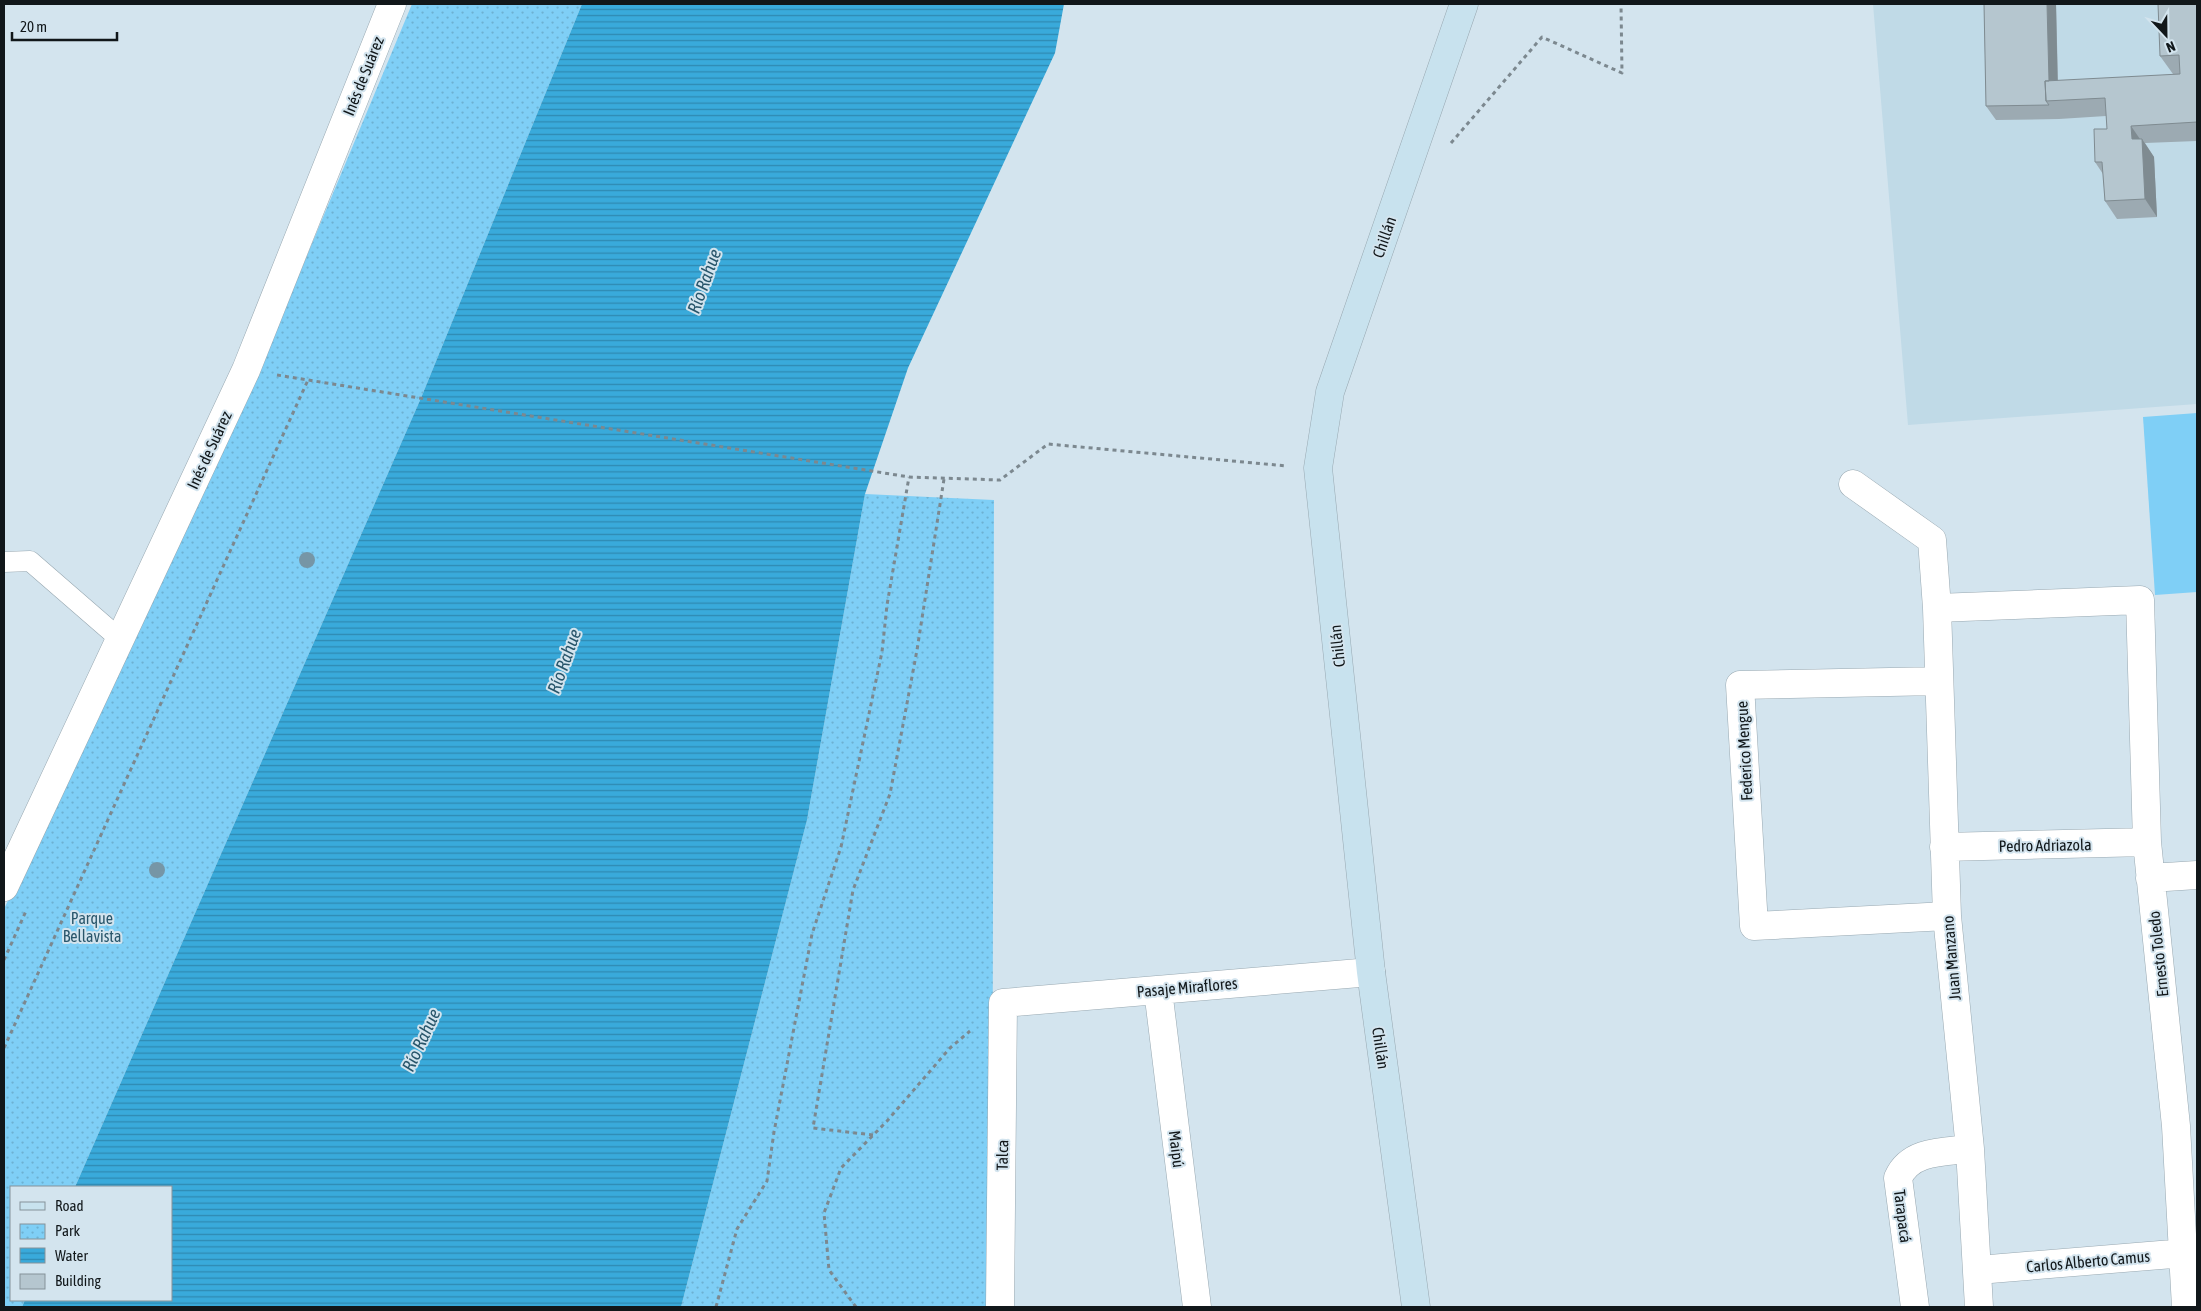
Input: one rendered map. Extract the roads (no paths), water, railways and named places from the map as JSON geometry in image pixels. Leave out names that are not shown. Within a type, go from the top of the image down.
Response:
[{"type":"street","name":"Inés de Suárez","points":[[4,887],[246,370],[392,4]]},
{"type":"street","name":"Chillán","points":[[1416,1307],[1371,972],[1318,468],[1330,392],[1464,4]]},
{"type":"street","name":"Juan Manzano","points":[[1853,484],[1932,540],[1937,608],[1947,916],[1970,1149],[1979,1307]]},
{"type":"street","name":"Ernesto Toledo","points":[[1937,608],[2140,600],[2147,842],[2150,878],[2187,1125],[2190,1253],[2186,1307]]},
{"type":"street","name":"Federico Mengue","points":[[1939,681],[1740,685],[1754,926],[1947,916]]},
{"type":"street","name":"Pedro Adriazola","points":[[1944,847],[2147,842]]},
{"type":"street","points":[[2150,878],[2197,875]]},
{"type":"street","name":"Pasaje Miraflores","points":[[1003,1003],[1371,972]]},
{"type":"street","name":"Maipú","points":[[1158,990],[1197,1307]]},
{"type":"street","name":"Talca","points":[[1000,1307],[1003,1003]]},
{"type":"street","name":"Tarapacá","points":[[1915,1307],[1898,1178],[1902,1169],[1920,1156],[1970,1149]]},
{"type":"street","name":"Carlos Alberto Camus","points":[[1978,1270],[2190,1253]]},
{"type":"lane","points":[[4,562],[30,561],[121,640]]},
{"type":"water","name":"Río Rahue","points":[[582,4],[1064,4],[1055,53],[908,368],[865,494],[807,820],[681,1307],[22,1307],[25,1301],[172,1301],[172,1186],[75,1186],[421,398]]},
{"type":"park label","name":"Parque Bellavista","points":[[92,927]]}]
